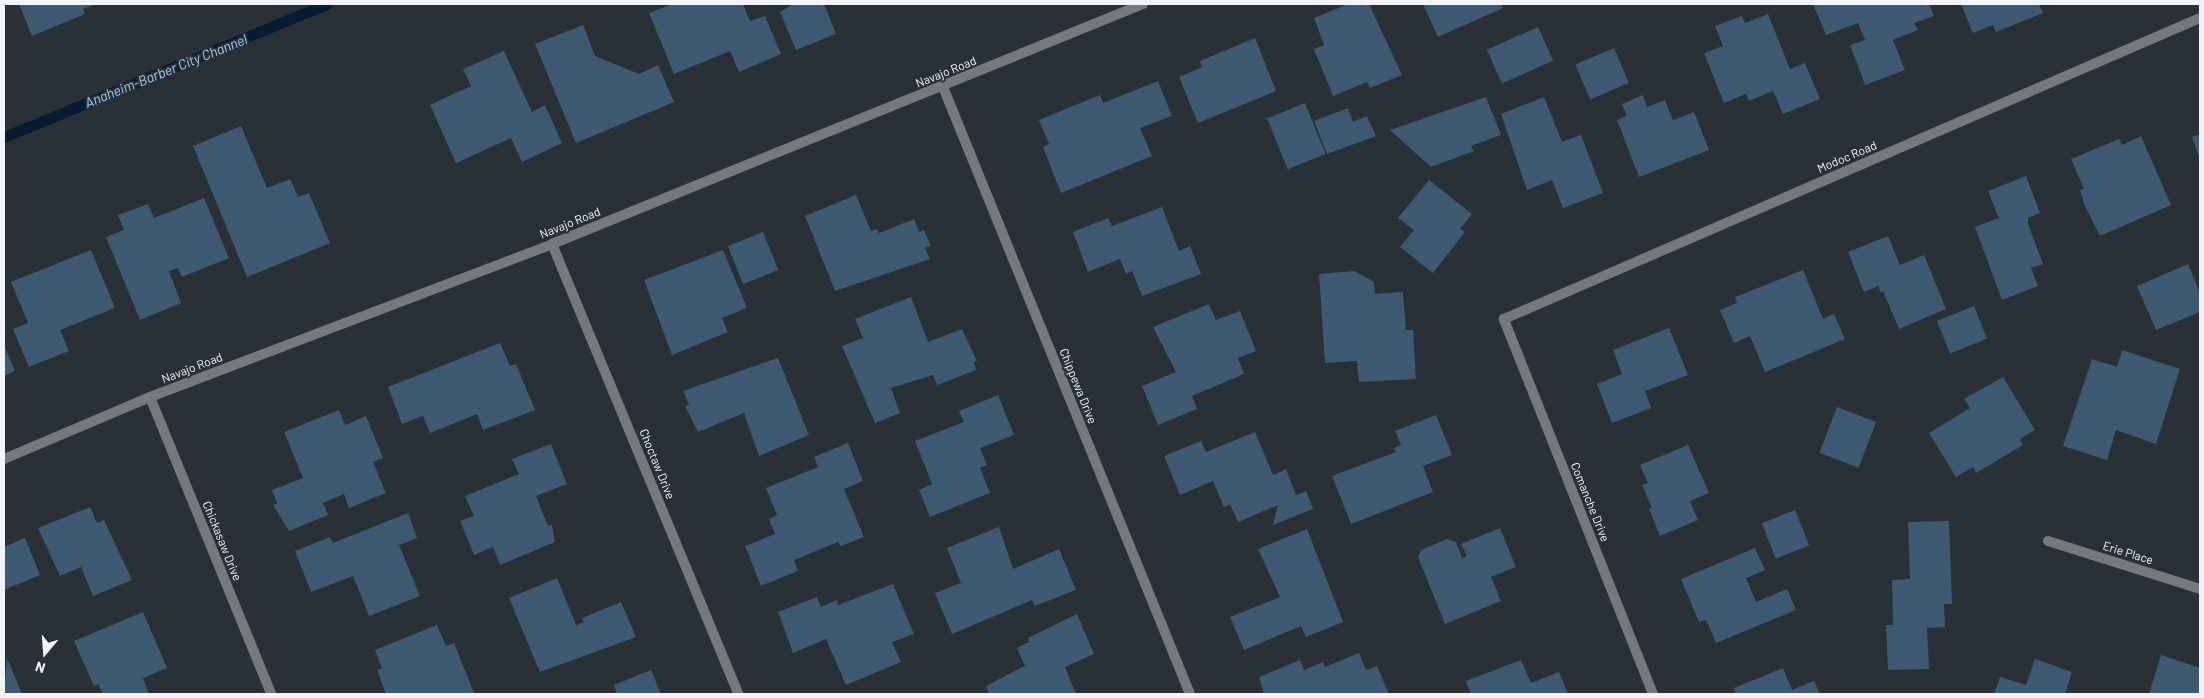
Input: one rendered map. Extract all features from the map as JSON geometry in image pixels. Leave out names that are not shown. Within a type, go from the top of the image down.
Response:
[{"type":"street","name":"Navajo Road","points":[[4,459],[150,397],[552,244],[943,87],[1143,4]]},
{"type":"street","name":"Modoc Road","points":[[1504,319],[2200,18]]},
{"type":"street","name":"Chippewa Drive","points":[[943,87],[1190,694]]},
{"type":"street","name":"Choctaw Drive","points":[[552,244],[738,694]]},
{"type":"street","name":"Comanche Drive","points":[[1504,319],[1653,694]]},
{"type":"street","name":"Chickasaw Drive","points":[[150,397],[271,694]]},
{"type":"street","name":"Erie Place","points":[[2048,541],[2200,589]]},
{"type":"building","points":[[19,4],[96,4],[83,9],[85,14],[32,36]]},
{"type":"building","points":[[673,4],[743,4],[750,21],[765,16],[781,54],[739,72],[730,51],[674,74],[649,13]]},
{"type":"building","points":[[793,4],[824,4],[836,34],[796,50],[780,12]]},
{"type":"building","points":[[1348,4],[1369,4],[1402,75],[1370,88],[1367,82],[1333,96],[1314,49],[1324,45],[1314,18]]},
{"type":"building","points":[[1423,4],[1501,4],[1503,8],[1438,37]]},
{"type":"building","points":[[1813,4],[1929,4],[1934,16],[1914,23],[1918,30],[1893,40],[1905,70],[1865,85],[1850,45],[1865,40],[1858,23],[1826,35]]},
{"type":"building","points":[[1961,4],[2039,4],[2043,13],[1996,32],[1993,25],[1973,33]]},
{"type":"building","points":[[1768,14],[1790,69],[1805,63],[1820,99],[1783,114],[1773,91],[1749,101],[1746,94],[1724,103],[1704,53],[1723,46],[1715,26],[1742,16],[1745,23]]},
{"type":"building","points":[[583,25],[595,56],[639,74],[658,65],[674,102],[576,143],[535,44]]},
{"type":"building","points":[[1538,27],[1553,61],[1502,84],[1487,50]]},
{"type":"building","points":[[1255,38],[1276,91],[1198,123],[1179,77],[1202,67],[1200,61]]},
{"type":"building","points":[[1614,48],[1629,83],[1590,99],[1575,64]]},
{"type":"building","points":[[504,51],[532,112],[545,105],[562,143],[522,162],[511,138],[456,163],[430,105],[471,86],[463,69]]},
{"type":"building","points":[[1158,81],[1172,116],[1140,128],[1152,156],[1061,193],[1043,147],[1049,144],[1039,120],[1100,95],[1103,103]]},
{"type":"building","points":[[1643,95],[1647,107],[1665,100],[1673,120],[1694,112],[1709,150],[1639,177],[1617,120],[1627,116],[1622,104]]},
{"type":"building","points":[[1486,97],[1501,135],[1471,146],[1474,151],[1431,167],[1390,130]]},
{"type":"building","points":[[1544,97],[1562,142],[1581,135],[1603,193],[1563,208],[1552,180],[1527,190],[1501,114]]},
{"type":"building","points":[[1305,103],[1326,154],[1288,169],[1267,118]]},
{"type":"building","points":[[1348,108],[1353,122],[1367,116],[1376,136],[1327,154],[1314,121]]},
{"type":"building","points":[[241,126],[267,188],[290,179],[298,197],[309,193],[330,243],[247,277],[193,146]]},
{"type":"building","points":[[2200,134],[2200,159],[2192,137]]},
{"type":"building","points":[[2141,136],[2171,205],[2100,236],[2084,204],[2080,190],[2084,189],[2071,159],[2119,139],[2122,145]]},
{"type":"building","points":[[2026,176],[2040,213],[2028,218],[2028,224],[2043,264],[2031,268],[2038,286],[2002,300],[1975,227],[1999,218],[1988,191]]},
{"type":"building","points":[[1429,180],[1472,214],[1460,229],[1465,232],[1433,273],[1400,247],[1414,230],[1398,218]]},
{"type":"building","points":[[856,195],[871,231],[877,229],[879,233],[914,219],[919,232],[924,230],[931,246],[925,248],[930,259],[835,291],[805,216]]},
{"type":"building","points":[[204,198],[229,258],[182,277],[178,268],[169,271],[181,303],[140,320],[106,237],[124,230],[118,215],[148,204],[154,218]]},
{"type":"building","points":[[1162,207],[1179,251],[1190,246],[1201,274],[1142,296],[1132,271],[1126,274],[1120,259],[1088,272],[1073,232],[1108,218],[1112,226]]},
{"type":"building","points":[[763,232],[778,270],[743,284],[728,246]]},
{"type":"building","points":[[1888,236],[1900,265],[1924,255],[1946,309],[1899,329],[1883,291],[1881,293],[1878,286],[1864,292],[1848,252]]},
{"type":"building","points":[[91,250],[115,308],[60,330],[69,351],[29,367],[13,329],[28,323],[11,282]]},
{"type":"building","points":[[723,250],[747,308],[722,318],[728,332],[672,355],[644,280]]},
{"type":"building","points":[[2188,264],[2200,293],[2200,312],[2156,330],[2137,286]]},
{"type":"building","points":[[1803,270],[1823,319],[1834,314],[1845,339],[1765,372],[1750,336],[1734,343],[1720,310],[1737,303],[1735,297]]},
{"type":"building","points":[[1354,271],[1374,282],[1375,294],[1403,292],[1406,330],[1413,330],[1416,379],[1359,382],[1357,361],[1325,363],[1319,274]]},
{"type":"building","points":[[911,297],[928,342],[962,329],[977,361],[974,362],[976,370],[937,385],[933,375],[891,388],[900,413],[875,423],[842,346],[863,338],[855,319]]},
{"type":"building","points":[[1209,304],[1216,320],[1240,311],[1256,351],[1238,358],[1244,374],[1192,396],[1197,409],[1158,425],[1142,386],[1176,372],[1153,327]]},
{"type":"building","points":[[1974,306],[1987,338],[1950,353],[1937,321]]},
{"type":"building","points":[[1669,328],[1688,375],[1645,391],[1651,408],[1612,423],[1597,384],[1622,374],[1613,350]]},
{"type":"building","points":[[500,343],[510,366],[516,364],[535,410],[483,430],[477,414],[430,433],[423,416],[402,424],[388,387]]},
{"type":"building","points":[[4,345],[15,371],[4,376]]},
{"type":"building","points":[[2122,350],[2180,369],[2156,444],[2116,430],[2107,460],[2063,446],[2092,359],[2117,367]]},
{"type":"building","points":[[778,358],[809,435],[759,456],[744,413],[698,432],[685,406],[689,405],[683,391]]},
{"type":"building","points":[[2003,377],[2035,430],[2020,439],[2023,445],[1976,473],[1973,467],[1956,477],[1929,433],[1970,408],[1964,399]]},
{"type":"building","points":[[998,395],[1014,435],[980,448],[987,465],[980,468],[990,493],[930,517],[919,490],[932,484],[915,441],[964,422],[959,411]]},
{"type":"building","points":[[1837,407],[1876,422],[1859,468],[1819,453]]},
{"type":"building","points":[[339,410],[345,425],[366,416],[383,458],[373,462],[386,493],[349,508],[344,494],[323,503],[328,515],[289,531],[273,505],[277,503],[272,490],[303,478],[284,432]]},
{"type":"building","points":[[1436,415],[1452,455],[1423,466],[1433,492],[1351,524],[1332,476],[1396,452],[1394,448],[1401,445],[1395,431]]},
{"type":"building","points":[[1255,432],[1273,475],[1286,469],[1296,495],[1306,491],[1313,509],[1273,525],[1278,505],[1238,522],[1230,504],[1224,507],[1213,481],[1180,495],[1164,456],[1201,441],[1206,452]]},
{"type":"building","points":[[848,443],[863,481],[844,489],[864,537],[841,546],[838,542],[794,560],[798,571],[761,586],[745,546],[775,534],[769,519],[777,515],[766,488],[818,467],[814,457]]},
{"type":"building","points":[[551,444],[567,484],[536,496],[548,526],[552,525],[555,542],[500,565],[493,547],[474,555],[460,521],[474,516],[465,496],[519,474],[512,459]]},
{"type":"building","points":[[1688,445],[1709,493],[1690,501],[1698,520],[1660,536],[1649,509],[1652,508],[1642,485],[1648,483],[1640,465]]},
{"type":"building","points":[[90,507],[97,523],[104,520],[132,580],[93,596],[81,567],[60,576],[38,528]]},
{"type":"building","points":[[1795,510],[1809,545],[1776,559],[1762,523]]},
{"type":"building","points":[[408,513],[417,538],[399,545],[420,596],[369,616],[353,576],[311,592],[295,551],[330,537],[333,543]]},
{"type":"building","points":[[1949,521],[1952,604],[1944,604],[1945,627],[1927,628],[1929,669],[1888,670],[1886,625],[1893,625],[1892,580],[1910,579],[1908,522]]},
{"type":"building","points":[[999,527],[1013,569],[1059,549],[1076,590],[1035,606],[1032,600],[952,634],[935,593],[961,583],[947,548]]},
{"type":"building","points":[[1500,528],[1516,567],[1491,577],[1501,601],[1445,624],[1418,557],[1421,550],[1447,539],[1456,542],[1462,558],[1467,556],[1461,544]]},
{"type":"building","points":[[1307,529],[1343,622],[1306,637],[1301,626],[1244,650],[1230,617],[1280,597],[1258,549]]},
{"type":"building","points":[[25,538],[40,575],[4,590],[4,547]]},
{"type":"building","points":[[1755,548],[1765,570],[1746,578],[1756,602],[1787,589],[1796,610],[1716,643],[1706,620],[1699,622],[1681,579]]},
{"type":"building","points":[[557,578],[576,625],[584,622],[582,618],[621,602],[636,637],[540,672],[509,598]]},
{"type":"building","points":[[893,584],[914,634],[892,642],[901,662],[846,685],[826,639],[793,653],[778,612],[817,597],[821,607],[837,600],[838,605]]},
{"type":"building","points":[[143,612],[167,668],[143,678],[149,694],[103,694],[98,684],[94,686],[74,641]]},
{"type":"building","points":[[1077,614],[1094,654],[1065,667],[1076,694],[989,694],[986,686],[1025,666],[1017,648],[1029,642],[1028,638]]},
{"type":"building","points":[[437,625],[446,646],[454,643],[474,693],[386,694],[377,670],[382,668],[375,650]]},
{"type":"building","points":[[1359,653],[1366,670],[1377,666],[1389,694],[1264,694],[1259,677],[1300,660],[1304,670],[1323,662],[1325,667]]},
{"type":"building","points":[[2161,655],[2200,668],[2200,694],[2149,694]]},
{"type":"building","points":[[7,658],[22,694],[4,694]]},
{"type":"building","points":[[2035,659],[2072,672],[2065,694],[1994,694],[2000,677],[2026,685]]},
{"type":"building","points":[[1521,660],[1531,683],[1559,672],[1568,694],[1471,694],[1466,681]]},
{"type":"building","points":[[1783,668],[1792,690],[1814,681],[1820,694],[1736,694],[1734,688]]},
{"type":"building","points":[[651,670],[661,694],[617,694],[614,685]]},
{"type":"waterway","name":"Anaheim-Barber City Channel","points":[[4,137],[327,4]]}]
